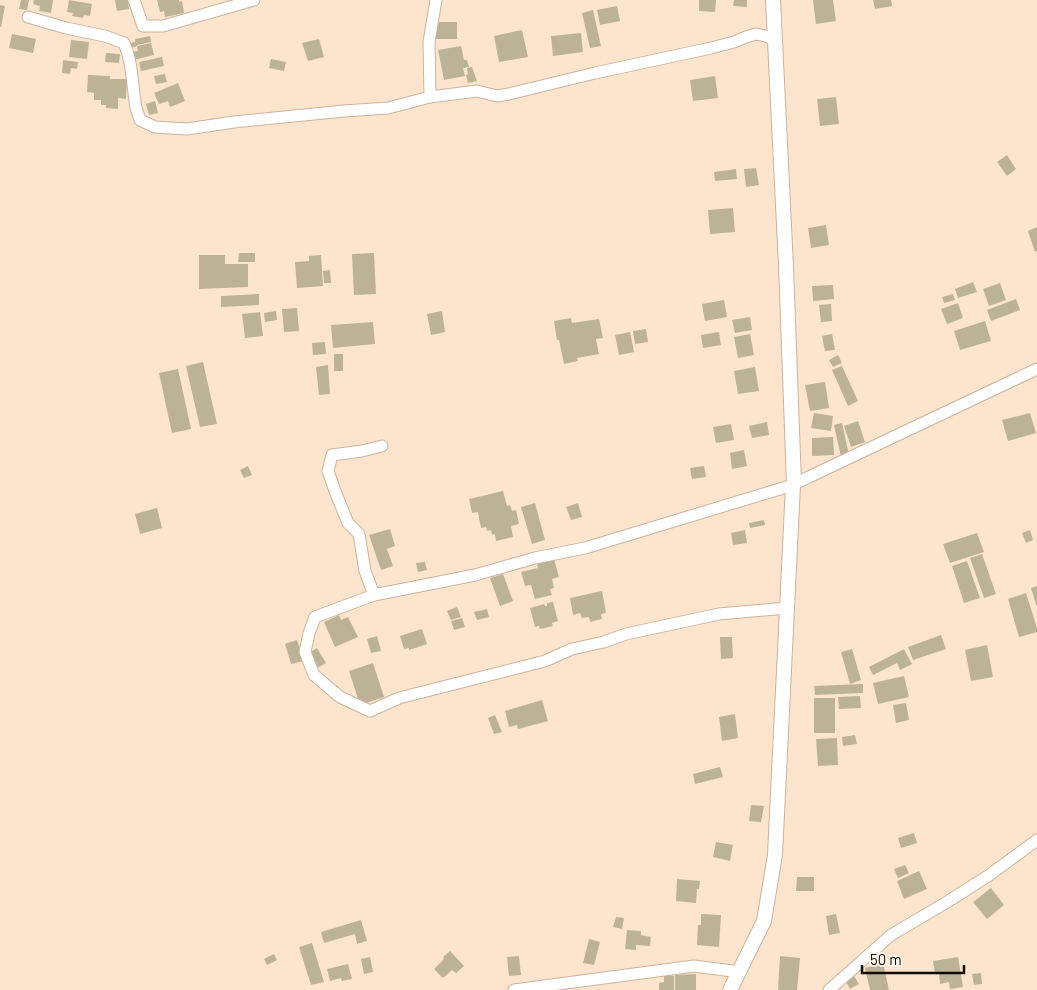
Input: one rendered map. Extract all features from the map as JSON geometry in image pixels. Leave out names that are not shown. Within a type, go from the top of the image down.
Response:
[{"type":"street","points":[[134,0],[143,26],[164,26],[254,0]]},
{"type":"street","points":[[430,97],[429,42],[436,0]]},
{"type":"street","points":[[730,990],[764,921],[775,855],[793,484],[786,266],[773,0]]},
{"type":"street","points":[[28,17],[104,36],[124,43],[127,50],[135,103],[140,120],[155,127],[186,129],[234,122],[388,108],[430,97],[477,90],[497,96],[711,48],[756,34],[775,40]]},
{"type":"street","points":[[787,608],[720,614],[626,634],[572,650],[545,661],[399,698],[370,711],[340,697],[314,675],[305,652],[315,617],[374,595],[476,576],[535,558],[585,548],[793,484],[1037,369]]},
{"type":"street","points":[[374,595],[366,572],[359,534],[348,523],[334,492],[328,471],[332,455],[382,446]]},
{"type":"street","points":[[829,990],[891,936],[980,881],[1037,840]]},
{"type":"street","points":[[514,990],[694,966],[740,972]]},
{"type":"building","points":[[21,0],[29,0],[27,10],[19,9]]},
{"type":"building","points":[[34,0],[53,0],[51,13],[39,11],[40,6],[33,4]]},
{"type":"building","points":[[69,0],[92,4],[90,16],[84,15],[83,18],[72,16],[73,13],[67,12]]},
{"type":"building","points":[[115,0],[128,0],[129,9],[117,11]]},
{"type":"building","points":[[157,0],[182,1],[184,13],[165,17],[164,11],[160,12]]},
{"type":"building","points":[[699,0],[716,0],[715,12],[699,11]]},
{"type":"building","points":[[734,0],[747,0],[747,7],[733,6]]},
{"type":"building","points":[[813,0],[833,0],[836,21],[816,24]]},
{"type":"building","points":[[873,0],[891,0],[892,6],[875,9]]},
{"type":"building","points":[[0,5],[5,6],[1,27],[0,27]]},
{"type":"building","points":[[617,6],[620,21],[600,25],[597,10]]},
{"type":"building","points":[[593,10],[601,46],[590,48],[582,13]]},
{"type":"building","points":[[433,22],[457,22],[457,39],[433,39]]},
{"type":"building","points":[[522,30],[528,57],[499,62],[494,36]]},
{"type":"building","points":[[581,33],[583,52],[553,56],[551,36]]},
{"type":"building","points":[[12,34],[36,39],[33,53],[9,48]]},
{"type":"building","points":[[150,36],[151,42],[131,48],[130,43],[135,42],[135,39]]},
{"type":"building","points":[[319,39],[324,57],[308,61],[302,43]]},
{"type":"building","points":[[71,40],[89,42],[87,59],[69,57]]},
{"type":"building","points":[[151,43],[154,55],[134,60],[132,52],[138,51],[137,46]]},
{"type":"building","points":[[461,46],[464,60],[467,60],[469,67],[463,68],[465,76],[444,80],[438,50]]},
{"type":"building","points":[[106,53],[120,54],[119,63],[105,62]]},
{"type":"building","points":[[162,57],[164,66],[141,71],[139,62]]},
{"type":"building","points":[[271,59],[286,62],[284,71],[269,68]]},
{"type":"building","points":[[63,60],[78,62],[77,69],[71,68],[70,74],[62,73]]},
{"type":"building","points":[[472,67],[477,81],[468,83],[467,68]]},
{"type":"building","points":[[165,74],[167,82],[156,84],[154,76]]},
{"type":"building","points":[[88,75],[110,76],[110,79],[127,79],[126,99],[118,98],[118,109],[106,108],[106,105],[101,105],[101,100],[94,100],[94,93],[87,92]]},
{"type":"building","points":[[715,76],[718,98],[693,101],[690,80]]},
{"type":"building","points":[[178,83],[185,101],[170,107],[168,101],[159,104],[154,93]]},
{"type":"building","points":[[836,97],[839,124],[820,126],[817,99]]},
{"type":"building","points":[[155,101],[158,113],[149,115],[146,104]]},
{"type":"building","points":[[1007,155],[1016,169],[1007,176],[997,162]]},
{"type":"building","points":[[756,168],[759,185],[746,187],[744,169]]},
{"type":"building","points":[[736,169],[737,179],[715,181],[714,172]]},
{"type":"building","points":[[733,208],[735,232],[710,234],[708,210]]},
{"type":"building","points":[[826,225],[829,245],[811,248],[808,228]]},
{"type":"building","points":[[1037,227],[1037,251],[1035,252],[1028,231]]},
{"type":"building","points":[[239,253],[255,253],[255,262],[238,262]]},
{"type":"building","points":[[374,253],[376,294],[354,295],[352,254]]},
{"type":"building","points":[[199,255],[225,255],[225,264],[248,264],[248,287],[199,289]]},
{"type":"building","points":[[321,255],[323,286],[297,288],[295,262],[309,261],[309,256]]},
{"type":"building","points":[[330,270],[331,283],[324,283],[323,271]]},
{"type":"building","points":[[973,282],[977,292],[958,298],[955,289]]},
{"type":"building","points":[[1000,283],[1006,300],[989,306],[983,289]]},
{"type":"building","points":[[833,285],[834,299],[813,301],[812,286]]},
{"type":"building","points":[[259,294],[259,305],[221,307],[221,296]]},
{"type":"building","points":[[953,294],[955,300],[944,303],[942,297]]},
{"type":"building","points":[[1016,299],[1020,310],[991,321],[987,310]]},
{"type":"building","points":[[724,300],[727,317],[705,321],[702,304]]},
{"type":"building","points":[[958,303],[963,318],[947,324],[941,309]]},
{"type":"building","points":[[831,304],[832,321],[821,322],[819,305]]},
{"type":"building","points":[[297,308],[299,331],[284,332],[282,309]]},
{"type":"building","points":[[276,311],[277,320],[265,322],[264,313]]},
{"type":"building","points":[[442,311],[445,332],[431,335],[427,314]]},
{"type":"building","points":[[260,312],[263,336],[245,338],[242,314]]},
{"type":"building","points":[[750,317],[752,330],[735,333],[732,320]]},
{"type":"building","points":[[571,318],[572,323],[599,319],[603,338],[596,339],[599,354],[577,358],[578,361],[564,364],[554,321]]},
{"type":"building","points":[[985,321],[991,341],[960,350],[954,331]]},
{"type":"building","points":[[373,322],[375,344],[333,348],[331,325]]},
{"type":"building","points":[[646,329],[648,342],[635,344],[633,331]]},
{"type":"building","points":[[630,332],[634,352],[619,355],[615,335]]},
{"type":"building","points":[[719,332],[721,345],[703,348],[701,335]]},
{"type":"building","points":[[750,334],[754,355],[738,358],[734,337]]},
{"type":"building","points":[[832,334],[835,350],[825,351],[822,336]]},
{"type":"building","points":[[325,342],[326,354],[313,355],[312,343]]},
{"type":"building","points":[[334,354],[343,354],[343,371],[334,371]]},
{"type":"building","points":[[838,355],[842,363],[833,367],[829,360]]},
{"type":"building","points":[[203,362],[217,424],[200,427],[186,366]]},
{"type":"building","points":[[328,365],[330,394],[319,395],[316,367]]},
{"type":"building","points":[[842,366],[858,401],[848,406],[832,370]]},
{"type":"building","points":[[755,367],[759,391],[738,394],[734,371]]},
{"type":"building","points":[[178,369],[191,429],[172,433],[159,373]]},
{"type":"building","points":[[825,382],[829,408],[810,411],[805,385]]},
{"type":"building","points":[[814,413],[833,416],[831,431],[811,428]]},
{"type":"building","points":[[1030,413],[1036,433],[1008,441],[1002,420]]},
{"type":"building","points":[[858,421],[865,442],[851,447],[844,426]]},
{"type":"building","points":[[767,422],[769,435],[752,438],[749,426]]},
{"type":"building","points":[[842,423],[849,455],[841,457],[834,425]]},
{"type":"building","points":[[731,424],[734,440],[716,443],[713,427]]},
{"type":"building","points":[[833,437],[834,455],[812,456],[812,438]]},
{"type":"building","points":[[744,450],[747,466],[732,469],[730,453]]},
{"type":"building","points":[[248,466],[252,475],[244,478],[240,470]]},
{"type":"building","points":[[704,466],[706,477],[692,479],[690,468]]},
{"type":"building","points":[[503,491],[507,506],[510,505],[512,511],[516,510],[519,524],[511,526],[513,537],[496,541],[495,534],[492,535],[491,530],[487,531],[486,527],[481,528],[478,512],[472,513],[469,499]]},
{"type":"building","points":[[535,503],[545,540],[532,544],[521,507]]},
{"type":"building","points":[[578,503],[582,517],[571,520],[566,507]]},
{"type":"building","points":[[157,508],[162,528],[140,534],[135,514]]},
{"type":"building","points":[[764,520],[765,525],[750,528],[749,523]]},
{"type":"building","points":[[390,529],[395,546],[387,549],[393,566],[381,570],[369,535]]},
{"type":"building","points":[[745,530],[747,543],[733,545],[731,533]]},
{"type":"building","points":[[1030,530],[1033,540],[1026,543],[1022,533]]},
{"type":"building","points":[[977,533],[984,552],[950,563],[943,544]]},
{"type":"building","points":[[982,554],[996,594],[984,598],[970,558]]},
{"type":"building","points":[[554,559],[559,577],[552,579],[554,588],[550,589],[552,595],[535,599],[531,585],[525,586],[521,572],[538,568],[537,563]]},
{"type":"building","points":[[967,561],[980,598],[964,603],[952,566]]},
{"type":"building","points":[[425,562],[427,570],[418,572],[416,563]]},
{"type":"building","points":[[503,574],[513,601],[500,606],[490,578]]},
{"type":"building","points":[[1037,586],[1037,607],[1031,588]]},
{"type":"building","points":[[602,591],[606,613],[601,614],[602,619],[590,622],[589,617],[582,618],[580,613],[573,615],[570,598]]},
{"type":"building","points":[[1026,593],[1037,632],[1019,637],[1008,599]]},
{"type":"building","points":[[553,602],[558,621],[552,623],[553,626],[540,629],[539,626],[535,627],[530,608],[544,604],[547,606],[547,603]]},
{"type":"building","points":[[457,607],[461,617],[451,620],[447,611]]},
{"type":"building","points":[[487,609],[489,617],[477,620],[474,612]]},
{"type":"building","points":[[339,615],[341,620],[348,617],[358,637],[335,647],[324,622]]},
{"type":"building","points":[[462,618],[465,627],[454,630],[451,621]]},
{"type":"building","points":[[422,629],[427,644],[409,650],[409,648],[404,649],[400,636]]},
{"type":"building","points":[[941,635],[946,649],[913,660],[908,647]]},
{"type":"building","points":[[377,636],[381,651],[371,653],[367,639]]},
{"type":"building","points":[[720,637],[732,637],[733,658],[721,659]]},
{"type":"building","points":[[297,640],[304,661],[291,664],[285,644]]},
{"type":"building","points":[[987,645],[993,677],[971,681],[965,650]]},
{"type":"building","points":[[317,648],[326,663],[317,668],[309,653]]},
{"type":"building","points":[[852,649],[861,680],[850,684],[841,652]]},
{"type":"building","points":[[904,649],[912,664],[900,670],[897,663],[873,675],[869,667]]},
{"type":"building","points":[[373,663],[384,697],[360,705],[349,671]]},
{"type":"building","points":[[904,676],[909,697],[878,704],[873,683]]},
{"type":"building","points":[[863,684],[863,693],[815,695],[814,686]]},
{"type":"building","points":[[860,696],[861,708],[839,709],[838,697]]},
{"type":"building","points":[[814,698],[835,698],[835,733],[814,733]]},
{"type":"building","points":[[542,700],[548,721],[518,729],[517,725],[509,727],[505,711]]},
{"type":"building","points":[[906,703],[909,720],[896,723],[893,705]]},
{"type":"building","points":[[735,714],[738,738],[722,741],[719,717]]},
{"type":"building","points":[[495,715],[502,732],[494,734],[488,718]]},
{"type":"building","points":[[855,735],[857,744],[843,746],[842,737]]},
{"type":"building","points":[[837,738],[838,765],[818,766],[816,739]]},
{"type":"building","points":[[720,767],[723,777],[695,784],[693,774]]},
{"type":"building","points":[[751,805],[764,806],[761,822],[749,821]]},
{"type":"building","points":[[914,833],[917,843],[901,848],[898,838]]},
{"type":"building","points":[[716,842],[733,845],[730,861],[713,857]]},
{"type":"building","points":[[905,865],[909,873],[898,878],[894,869]]},
{"type":"building","points":[[919,871],[927,889],[904,899],[897,881]]},
{"type":"building","points":[[797,877],[814,877],[814,891],[796,891]]},
{"type":"building","points":[[677,879],[700,881],[699,889],[697,889],[696,903],[676,901]]},
{"type":"building","points":[[991,888],[1004,905],[987,919],[973,902]]},
{"type":"building","points":[[701,914],[721,915],[719,947],[697,945],[698,925],[701,925]]},
{"type":"building","points":[[836,914],[840,933],[829,935],[826,916]]},
{"type":"building","points":[[616,917],[624,918],[622,929],[613,927]]},
{"type":"building","points":[[361,920],[367,941],[357,944],[355,934],[324,943],[321,932]]},
{"type":"building","points":[[627,930],[641,931],[641,935],[651,937],[650,946],[636,945],[636,950],[625,949]]},
{"type":"building","points":[[589,939],[600,942],[594,965],[583,963]]},
{"type":"building","points":[[312,943],[324,982],[311,985],[299,947]]},
{"type":"building","points":[[450,951],[464,966],[456,973],[452,970],[443,978],[434,969]]},
{"type":"building","points":[[274,954],[277,960],[267,965],[264,959]]},
{"type":"building","points":[[519,956],[521,975],[509,976],[507,957]]},
{"type":"building","points":[[780,956],[800,958],[797,990],[778,990]]},
{"type":"building","points":[[370,957],[373,972],[364,974],[361,959]]},
{"type":"building","points":[[958,957],[963,987],[950,989],[949,982],[940,984],[939,973],[935,974],[933,961]]},
{"type":"building","points":[[883,963],[889,990],[870,990],[865,968]]},
{"type":"building","points":[[348,964],[352,979],[342,981],[341,978],[330,981],[327,969]]},
{"type":"building","points":[[981,973],[982,984],[974,985],[972,974]]},
{"type":"building","points":[[696,974],[696,990],[675,990],[675,975]]},
{"type":"building","points":[[664,976],[674,976],[674,990],[659,990],[659,983],[664,982]]},
{"type":"building","points":[[854,976],[859,984],[850,989],[846,982]]}]
